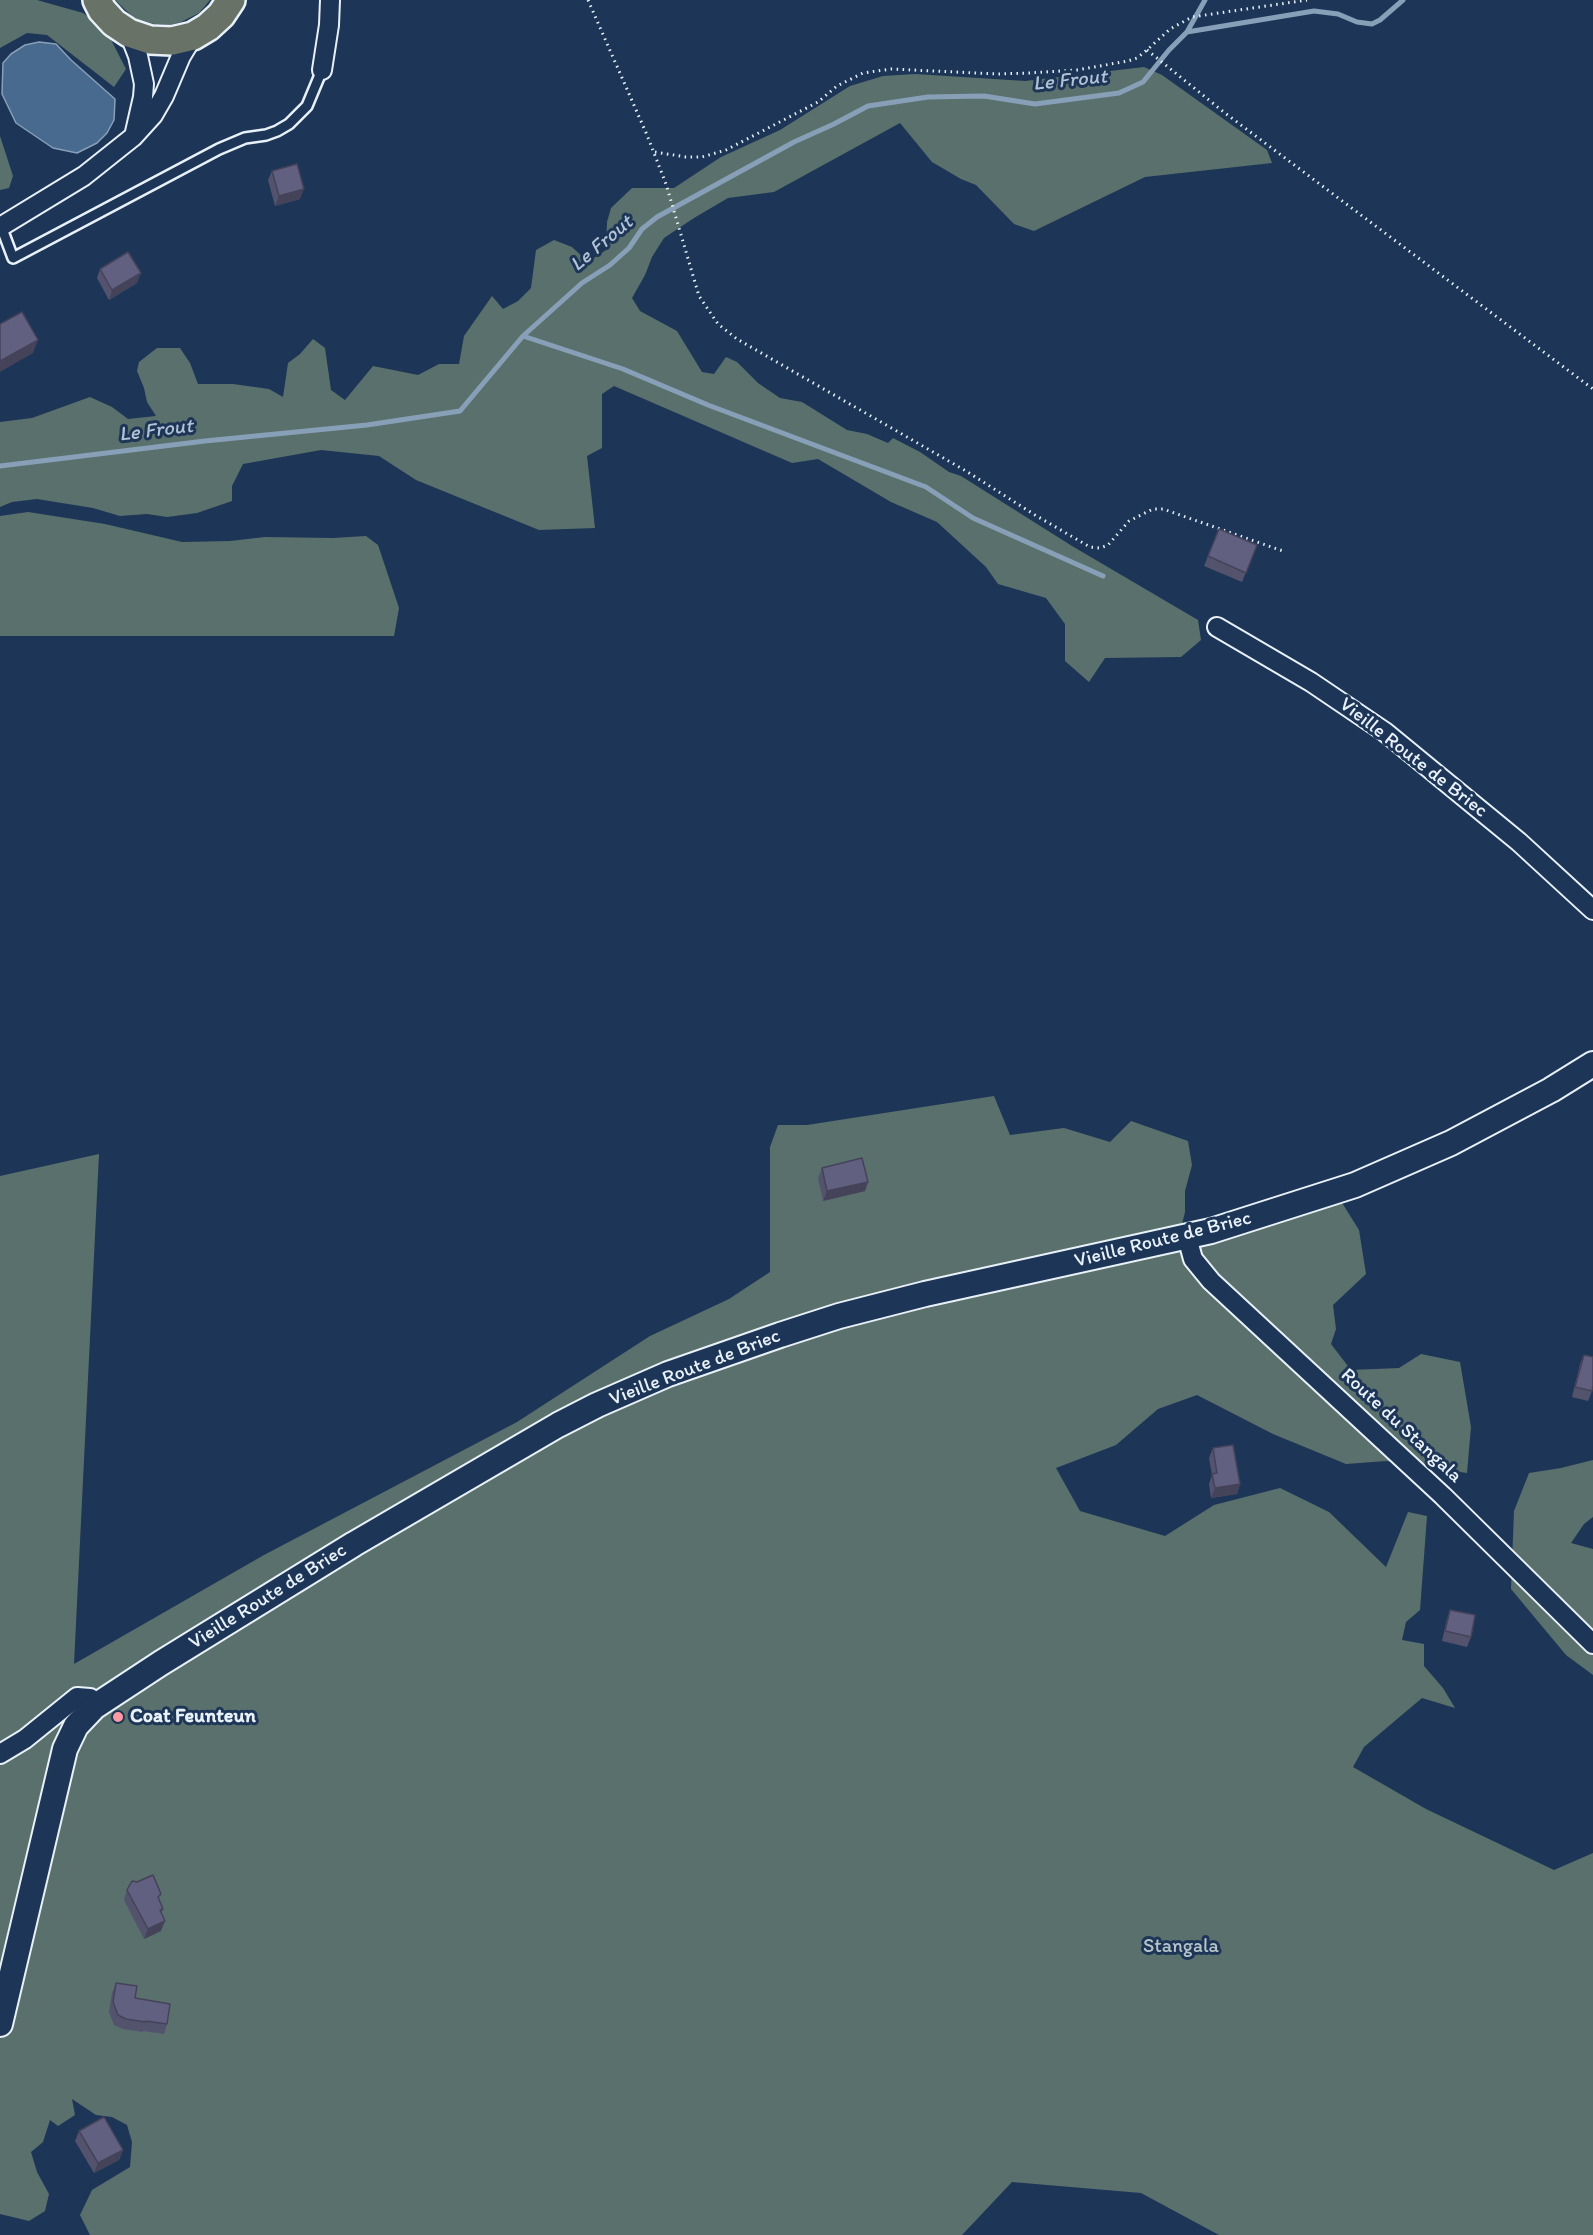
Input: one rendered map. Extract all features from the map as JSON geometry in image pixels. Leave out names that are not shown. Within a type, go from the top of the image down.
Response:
[{"type":"main road","points":[[97,0],[102,10],[114,23],[129,33],[150,40],[172,41],[193,36],[214,21],[232,0]]},
{"type":"street","points":[[322,70],[327,45],[330,0]]},
{"type":"street","points":[[129,33],[138,56],[144,84],[134,137]]},
{"type":"street","points":[[0,226],[84,176],[134,137],[153,115],[193,36]]},
{"type":"street","name":"Vieille Route de Briec","points":[[1217,627],[1311,682],[1385,732],[1519,842],[1593,910]]},
{"type":"street","name":"Vieille Route de Briec","points":[[0,2024],[65,1749],[76,1726],[94,1707],[354,1544],[558,1425],[648,1382],[839,1316],[925,1294],[1187,1237],[1246,1221],[1355,1185],[1392,1170],[1492,1122],[1593,1064]]},
{"type":"street","name":"Route du Stangala","points":[[1187,1237],[1193,1258],[1211,1281],[1443,1496],[1593,1644]]},
{"type":"street","points":[[0,1755],[25,1739],[77,1697],[90,1698],[94,1707]]},
{"type":"lane","points":[[0,226],[13,258],[219,149],[245,138],[277,131],[289,124],[307,106],[322,70]]},
{"type":"path","points":[[588,0],[654,152],[673,203],[699,296],[718,324],[737,339],[966,471],[1090,547],[1100,548],[1108,544],[1129,521],[1153,509],[1163,509],[1283,551]]},
{"type":"path","points":[[654,152],[702,157],[726,150],[818,102],[837,86],[863,73],[903,69],[998,74],[1066,70],[1128,62],[1147,50],[1170,28],[1192,17],[1307,0]]},
{"type":"path","points":[[1147,50],[1225,113],[1593,389]]},
{"type":"green space","points":[[0,0],[37,0],[83,13],[106,30],[126,69],[114,87],[47,35],[27,33],[0,48]]},
{"type":"green space","points":[[115,0],[210,0],[199,13],[171,25],[154,24],[134,18]]},
{"type":"green space","points":[[1144,67],[1162,75],[1267,150],[1272,163],[1145,177],[1034,231],[1014,224],[976,185],[932,162],[900,123],[774,192],[728,198],[694,218],[664,238],[632,298],[640,311],[677,331],[702,372],[714,374],[726,357],[737,362],[758,383],[780,398],[802,402],[847,430],[867,434],[888,443],[893,438],[920,452],[949,472],[961,476],[1072,546],[1198,620],[1201,640],[1181,657],[1105,658],[1089,682],[1065,661],[1065,624],[1046,598],[998,584],[986,567],[937,522],[891,502],[818,459],[792,463],[614,386],[602,394],[602,448],[587,456],[595,528],[539,530],[416,480],[379,456],[321,450],[243,464],[232,486],[232,501],[197,513],[167,517],[147,514],[120,516],[93,508],[37,499],[12,502],[0,507],[0,422],[32,418],[90,397],[112,407],[128,419],[156,416],[147,402],[137,371],[139,362],[157,348],[180,348],[190,363],[198,384],[233,384],[269,389],[283,397],[288,363],[300,354],[313,339],[325,348],[331,390],[345,400],[373,366],[418,375],[439,364],[459,364],[464,336],[492,296],[503,309],[518,301],[531,288],[536,250],[554,240],[572,247],[588,262],[606,250],[607,222],[611,208],[632,188],[674,188],[721,157],[780,130],[850,86],[883,76],[915,74],[1025,81]]},
{"type":"green space","points":[[0,136],[13,176],[9,188],[0,190]]},
{"type":"green space","points":[[28,512],[105,524],[182,542],[230,541],[265,537],[366,536],[378,545],[399,608],[394,636],[0,636],[0,516]]},
{"type":"green space","name":"Stangala","points":[[994,1096],[1010,1135],[1064,1128],[1110,1142],[1131,1121],[1188,1141],[1192,1165],[1185,1191],[1185,1212],[1176,1248],[1339,1198],[1359,1230],[1366,1274],[1333,1305],[1336,1329],[1331,1344],[1351,1370],[1399,1368],[1421,1354],[1460,1362],[1471,1427],[1467,1473],[1386,1461],[1346,1464],[1273,1434],[1197,1395],[1158,1409],[1116,1445],[1056,1468],[1080,1511],[1165,1536],[1214,1505],[1280,1488],[1329,1512],[1386,1567],[1408,1512],[1427,1516],[1420,1610],[1406,1622],[1402,1640],[1424,1644],[1424,1666],[1443,1688],[1455,1708],[1422,1698],[1364,1747],[1353,1767],[1426,1809],[1554,1870],[1593,1853],[1593,2235],[1219,2235],[1141,2193],[1012,2182],[962,2235],[90,2235],[80,2215],[92,2190],[130,2167],[132,2142],[127,2125],[112,2117],[96,2115],[72,2099],[75,2115],[58,2126],[50,2120],[43,2142],[31,2152],[37,2172],[49,2194],[45,2211],[29,2221],[0,2214],[0,1176],[99,1154],[74,1664],[264,1555],[517,1422],[650,1336],[729,1299],[770,1272],[770,1147],[778,1125],[807,1125]]},
{"type":"green space","points":[[1593,1460],[1593,1517],[1584,1524],[1571,1543],[1593,1549],[1593,1675],[1566,1655],[1511,1589],[1514,1511],[1529,1473]]},
{"type":"water","points":[[39,42],[56,44],[115,99],[114,120],[107,133],[97,143],[77,153],[53,148],[16,123],[2,94],[3,63],[11,54],[25,45]]},
{"type":"building","points":[[297,164],[304,189],[279,196],[272,171]]},
{"type":"building","points":[[128,252],[141,273],[112,290],[100,269]]},
{"type":"building","points":[[22,312],[38,340],[0,361],[0,324]]},
{"type":"building","points":[[1219,529],[1257,545],[1246,573],[1208,556]]},
{"type":"building","points":[[862,1158],[868,1182],[827,1191],[822,1168]]},
{"type":"building","points":[[1584,1355],[1593,1357],[1592,1391],[1575,1387]]},
{"type":"building","points":[[1233,1445],[1240,1484],[1215,1488],[1212,1474],[1217,1473],[1213,1448]]},
{"type":"building","points":[[1450,1610],[1475,1615],[1471,1637],[1445,1631]]},
{"type":"building","points":[[153,1875],[161,1894],[158,1897],[165,1921],[148,1929],[127,1890],[132,1881],[137,1882]]},
{"type":"building","points":[[116,1983],[137,1986],[135,1998],[170,2004],[167,2024],[126,2019],[118,2015],[113,2002]]},
{"type":"building","points":[[104,2117],[123,2150],[98,2163],[79,2131]]},
{"type":"waterway","name":"Le Frout","points":[[0,466],[205,441],[367,425],[460,411],[523,336],[582,283],[610,265],[629,248],[642,229],[657,217],[794,142],[868,106],[928,97],[984,96],[1035,104],[1119,93],[1143,82],[1187,32],[1205,0]]},
{"type":"waterway","points":[[1187,32],[1314,11],[1338,14],[1357,22],[1372,24],[1403,0]]},
{"type":"waterway","points":[[523,336],[623,369],[708,405],[926,487],[973,518],[1103,576]]},
{"type":"place","name":"Coat Feunteun","points":[[118,1717]]}]
